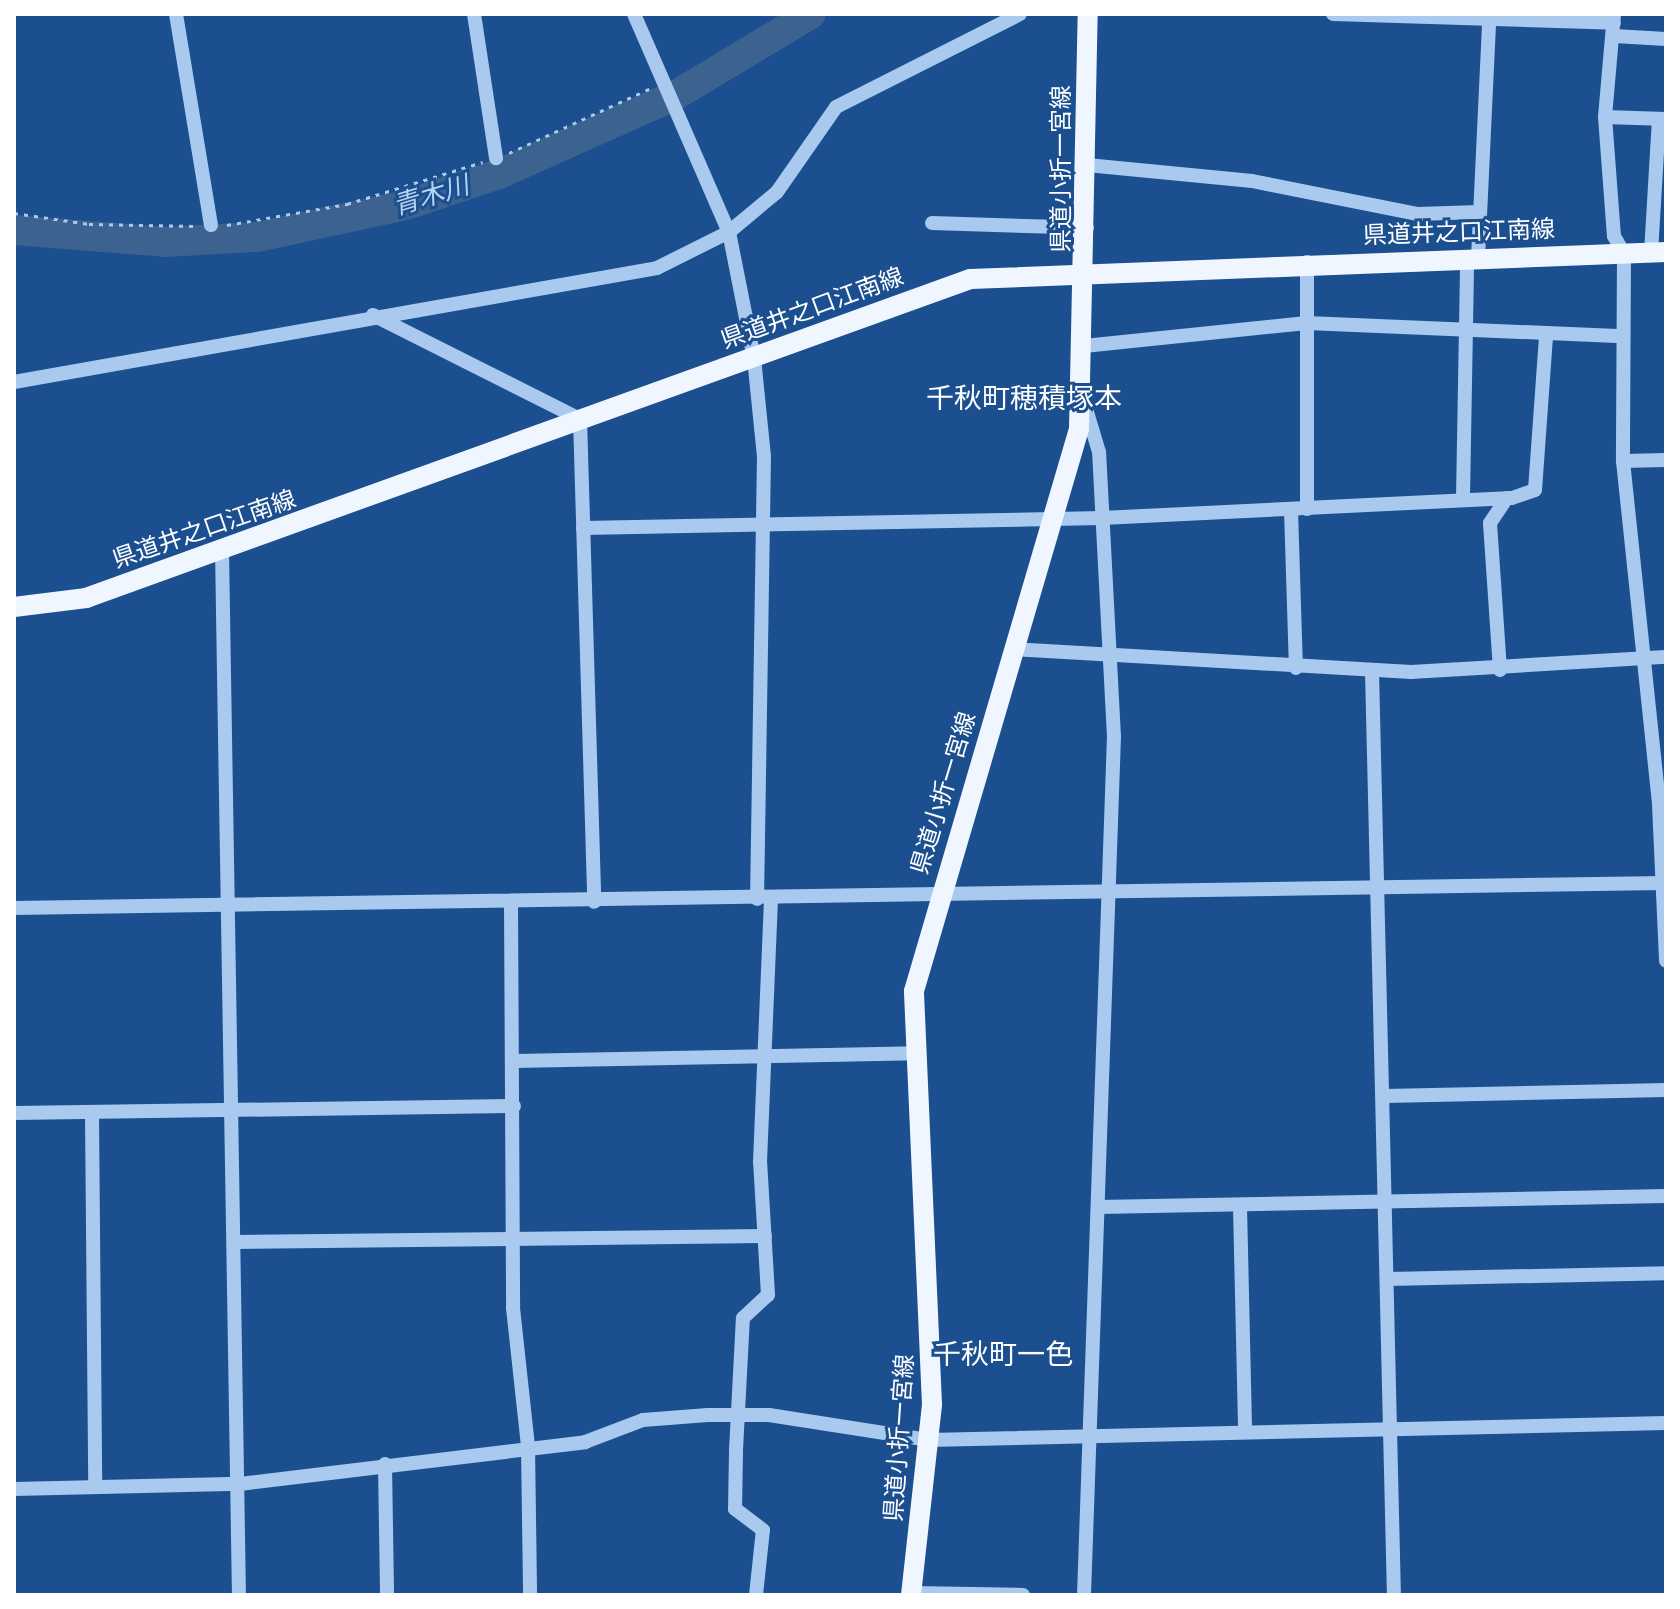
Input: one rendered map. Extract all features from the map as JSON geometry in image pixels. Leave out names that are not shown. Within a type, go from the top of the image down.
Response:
[{"type":"main road","name":"県道小折一宮線","points":[[911,1594],[928,1440],[932,1324],[914,991],[1013,649],[1057,518],[1083,396],[1088,14]]},
{"type":"main road","name":"県道井之口江南線","points":[[14,607],[86,598],[970,279],[1086,270],[1659,252]]},
{"type":"street","points":[[176,14],[211,225]]},
{"type":"street","points":[[474,14],[496,158]]},
{"type":"street","points":[[634,14],[674,114],[729,232],[754,358],[763,522],[765,1236],[768,1295],[743,1318],[735,1509],[763,1530],[756,1595]]},
{"type":"street","points":[[14,382],[373,315],[657,268],[729,232],[777,192],[836,107],[1020,14]]},
{"type":"street","points":[[1333,14],[1614,24],[1666,39]]},
{"type":"street","points":[[1463,498],[1466,329],[1479,212],[1489,21]]},
{"type":"street","points":[[1614,24],[1605,117],[1614,236],[1624,254],[1623,461],[1645,658],[1664,883],[1666,961]]},
{"type":"street","points":[[1605,117],[1662,119],[1659,252]]},
{"type":"street","points":[[1087,165],[1252,181],[1417,214],[1479,212]]},
{"type":"street","points":[[932,223],[1087,228]]},
{"type":"street","points":[[1307,262],[1307,509]]},
{"type":"street","points":[[373,315],[580,419],[594,902]]},
{"type":"street","points":[[1084,346],[1307,323],[1466,329],[1546,337],[1623,336]]},
{"type":"street","points":[[583,528],[763,522],[1102,518],[1507,498],[1535,490],[1546,337]]},
{"type":"street","points":[[1083,396],[1099,452],[1110,658],[1098,1207],[1084,1595]]},
{"type":"street","points":[[1623,461],[1666,460]]},
{"type":"street","points":[[1500,670],[1490,523],[1507,498]]},
{"type":"street","points":[[1291,510],[1296,668]]},
{"type":"street","points":[[222,550],[232,904],[239,1595]]},
{"type":"street","points":[[1013,649],[1110,658],[1372,671],[1500,670],[1666,657]]},
{"type":"street","points":[[1372,671],[1385,1096],[1394,1595]]},
{"type":"street","points":[[14,908],[764,899],[941,890],[1105,894],[1664,883]]},
{"type":"street","points":[[511,903],[513,1308],[528,1446],[530,1595]]},
{"type":"street","points":[[514,1061],[764,1061],[917,1053]]},
{"type":"street","points":[[1385,1096],[1666,1090]]},
{"type":"street","points":[[14,1113],[233,1113],[514,1106]]},
{"type":"street","points":[[92,1114],[95,1485]]},
{"type":"street","points":[[1098,1207],[1387,1204],[1666,1196]]},
{"type":"street","points":[[1240,1206],[1245,1431]]},
{"type":"street","points":[[237,1242],[514,1236],[765,1236]]},
{"type":"street","points":[[1388,1279],[1666,1273]]},
{"type":"street","points":[[14,1489],[240,1484],[528,1446],[585,1442],[643,1420],[739,1414],[928,1440],[1666,1423]]},
{"type":"street","points":[[385,1464],[387,1595]]},
{"type":"street","points":[[911,1594],[1023,1595]]},
{"type":"path","points":[[14,213],[89,224],[211,225],[347,204],[496,158],[663,84]]},
{"type":"waterway","name":"青木川","points":[[14,230],[165,242],[257,237],[406,205],[499,174],[676,95],[811,14]]},
{"type":"district","name":"千秋町穂積塚本","points":[[1024,399]]},
{"type":"district","name":"千秋町一色","points":[[1003,1355]]}]
